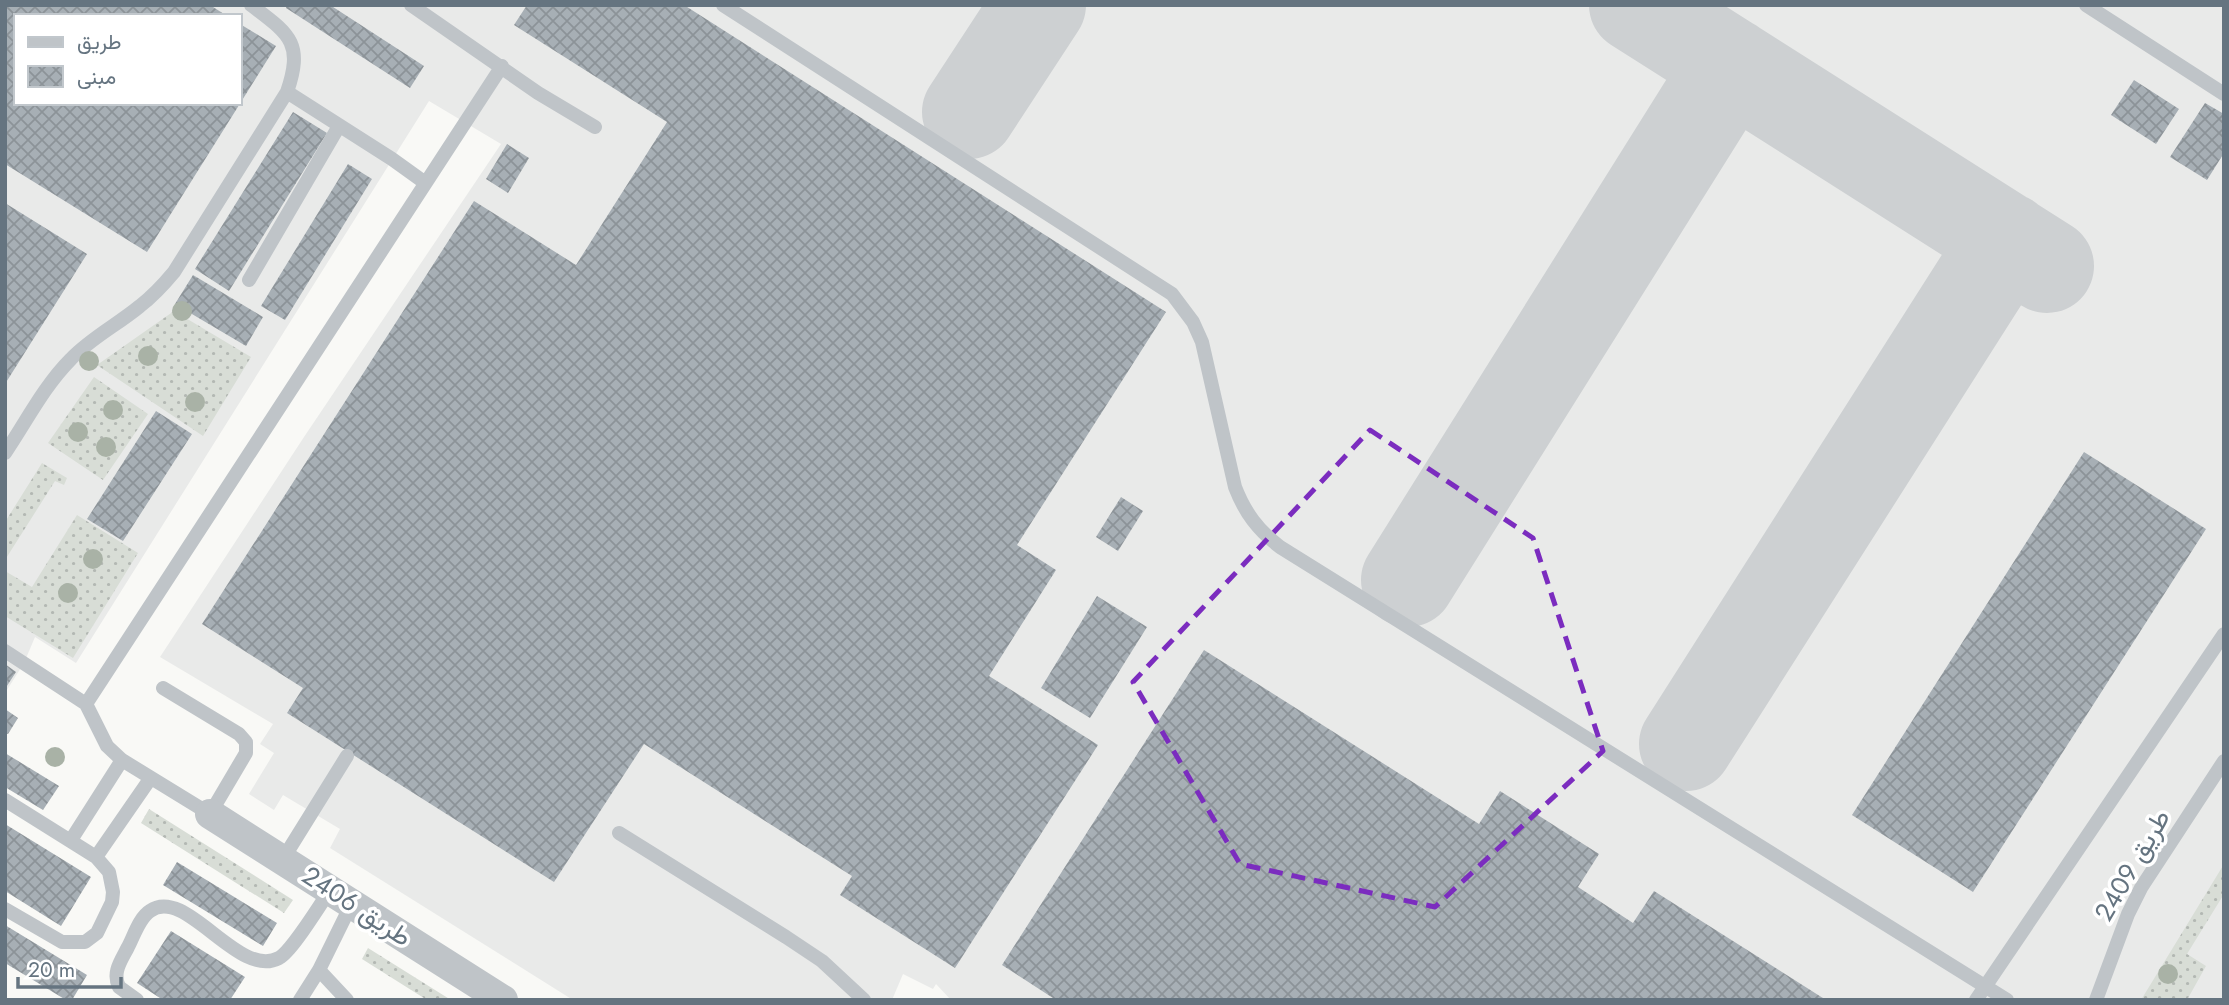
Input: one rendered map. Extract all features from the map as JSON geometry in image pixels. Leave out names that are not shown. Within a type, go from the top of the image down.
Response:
[{"type":"street","name":"طريق 2406","points":[[210,814],[503,1000]]},
{"type":"lane","points":[[5,453],[54,378],[70,360],[157,292],[174,272],[287,92],[293,72],[292,46],[285,32],[251,5]]},
{"type":"lane","points":[[411,5],[538,93],[595,127]]},
{"type":"lane","points":[[723,5],[1171,294],[1193,322],[1202,342],[1243,507],[1255,525],[1280,547],[2007,1000]]},
{"type":"lane","points":[[2086,5],[2224,94]]},
{"type":"lane","points":[[86,704],[502,66]]},
{"type":"lane","points":[[287,92],[424,182]]},
{"type":"lane","points":[[249,280],[339,126]]},
{"type":"lane","points":[[1976,1000],[2224,634]]},
{"type":"lane","points":[[5,651],[86,704],[107,747],[122,760],[210,814],[246,753],[246,742],[239,734],[163,688]]},
{"type":"lane","points":[[283,859],[347,756]]},
{"type":"lane","points":[[71,840],[122,760]]},
{"type":"lane","name":"طريق 2409","points":[[2096,1000],[2132,905],[2224,761]]},
{"type":"lane","points":[[96,857],[150,779]]},
{"type":"lane","points":[[5,800],[96,857],[109,872],[113,892],[102,923],[92,939],[77,944],[62,942],[5,909]]},
{"type":"lane","points":[[619,833],[822,961],[864,1000]]},
{"type":"lane","points":[[300,1000],[319,970],[341,896]]},
{"type":"lane","points":[[137,1000],[119,987],[116,972],[143,918],[150,911],[159,907],[170,907],[181,911],[235,949],[263,961],[278,958],[289,949],[341,896]]},
{"type":"lane","points":[[319,970],[347,1000]]},
{"type":"highlighted area","points":[[1370,430],[1533,538],[1603,751],[1435,907],[1240,864],[1133,682]]},
{"type":"shaded area","points":[[5,5],[2224,5],[2224,1000],[951,1000],[936,984],[933,989],[903,974],[892,1000],[573,1000],[330,848],[340,829],[283,795],[274,810],[249,794],[274,753],[260,744],[273,724],[160,657],[501,144],[429,101],[76,663],[35,637],[24,663],[5,693]]},
{"type":"shaded area","points":[[174,311],[251,357],[203,436],[97,365]]},
{"type":"shaded area","points":[[94,377],[148,414],[103,480],[48,443]]},
{"type":"shaded area","points":[[42,463],[67,478],[64,485],[55,481],[5,560],[5,522]]},
{"type":"shaded area","points":[[77,515],[138,553],[73,658],[5,616],[5,571],[32,587]]},
{"type":"shaded area","points":[[149,809],[293,900],[284,913],[141,823]]},
{"type":"shaded area","points":[[2224,864],[2224,894],[2187,954],[2206,966],[2187,1000],[2141,1000]]},
{"type":"shaded area","points":[[368,948],[451,1000],[427,1000],[362,959]]},
{"type":"building","points":[[5,5],[210,5],[224,14],[14,14],[14,105],[239,105],[147,252],[5,164]]},
{"type":"building","points":[[287,5],[330,5],[424,66],[410,88],[286,8]]},
{"type":"building","points":[[527,5],[684,5],[1166,312],[1017,545],[1056,570],[989,676],[1098,745],[955,968],[840,895],[852,876],[644,744],[554,882],[287,713],[303,688],[202,624],[474,201],[576,265],[667,122],[514,25]]},
{"type":"building","points":[[242,25],[276,46],[242,100]]},
{"type":"building","points":[[2134,80],[2179,109],[2156,144],[2111,115]]},
{"type":"building","points":[[2205,103],[2224,114],[2224,153],[2207,180],[2170,157]]},
{"type":"building","points":[[293,112],[327,133],[229,291],[195,269]]},
{"type":"building","points":[[507,144],[529,158],[508,193],[486,179]]},
{"type":"building","points":[[348,164],[372,179],[285,320],[261,306]]},
{"type":"building","points":[[5,203],[87,254],[5,384]]},
{"type":"building","points":[[193,275],[263,317],[246,346],[175,304]]},
{"type":"building","points":[[156,411],[192,434],[123,541],[87,519]]},
{"type":"building","points":[[2084,452],[2206,529],[1973,892],[1852,815]]},
{"type":"building","points":[[1121,497],[1143,511],[1118,551],[1096,537]]},
{"type":"building","points":[[1097,596],[1147,627],[1090,718],[1041,688]]},
{"type":"building","points":[[1204,650],[1479,824],[1500,791],[1599,854],[1578,887],[1633,923],[1654,891],[1826,1000],[1056,1000],[1002,965]]},
{"type":"building","points":[[5,664],[16,672],[5,689]]},
{"type":"building","points":[[5,709],[18,718],[8,734],[5,733]]},
{"type":"building","points":[[5,753],[59,786],[43,810],[5,787]]},
{"type":"building","points":[[5,824],[91,877],[61,926],[5,891]]},
{"type":"building","points":[[177,862],[277,923],[263,946],[163,885]]},
{"type":"building","points":[[5,925],[87,975],[72,1000],[66,1000],[5,963]]},
{"type":"building","points":[[171,931],[245,977],[230,1000],[163,1000],[137,983]]},
{"type":"taxiway","points":[[969,112],[1039,5]]},
{"type":"taxiway","points":[[1636,5],[2047,266]]},
{"type":"taxiway","points":[[1408,580],[1731,65]]},
{"type":"taxiway","points":[[1686,744],[2007,240]]}]
